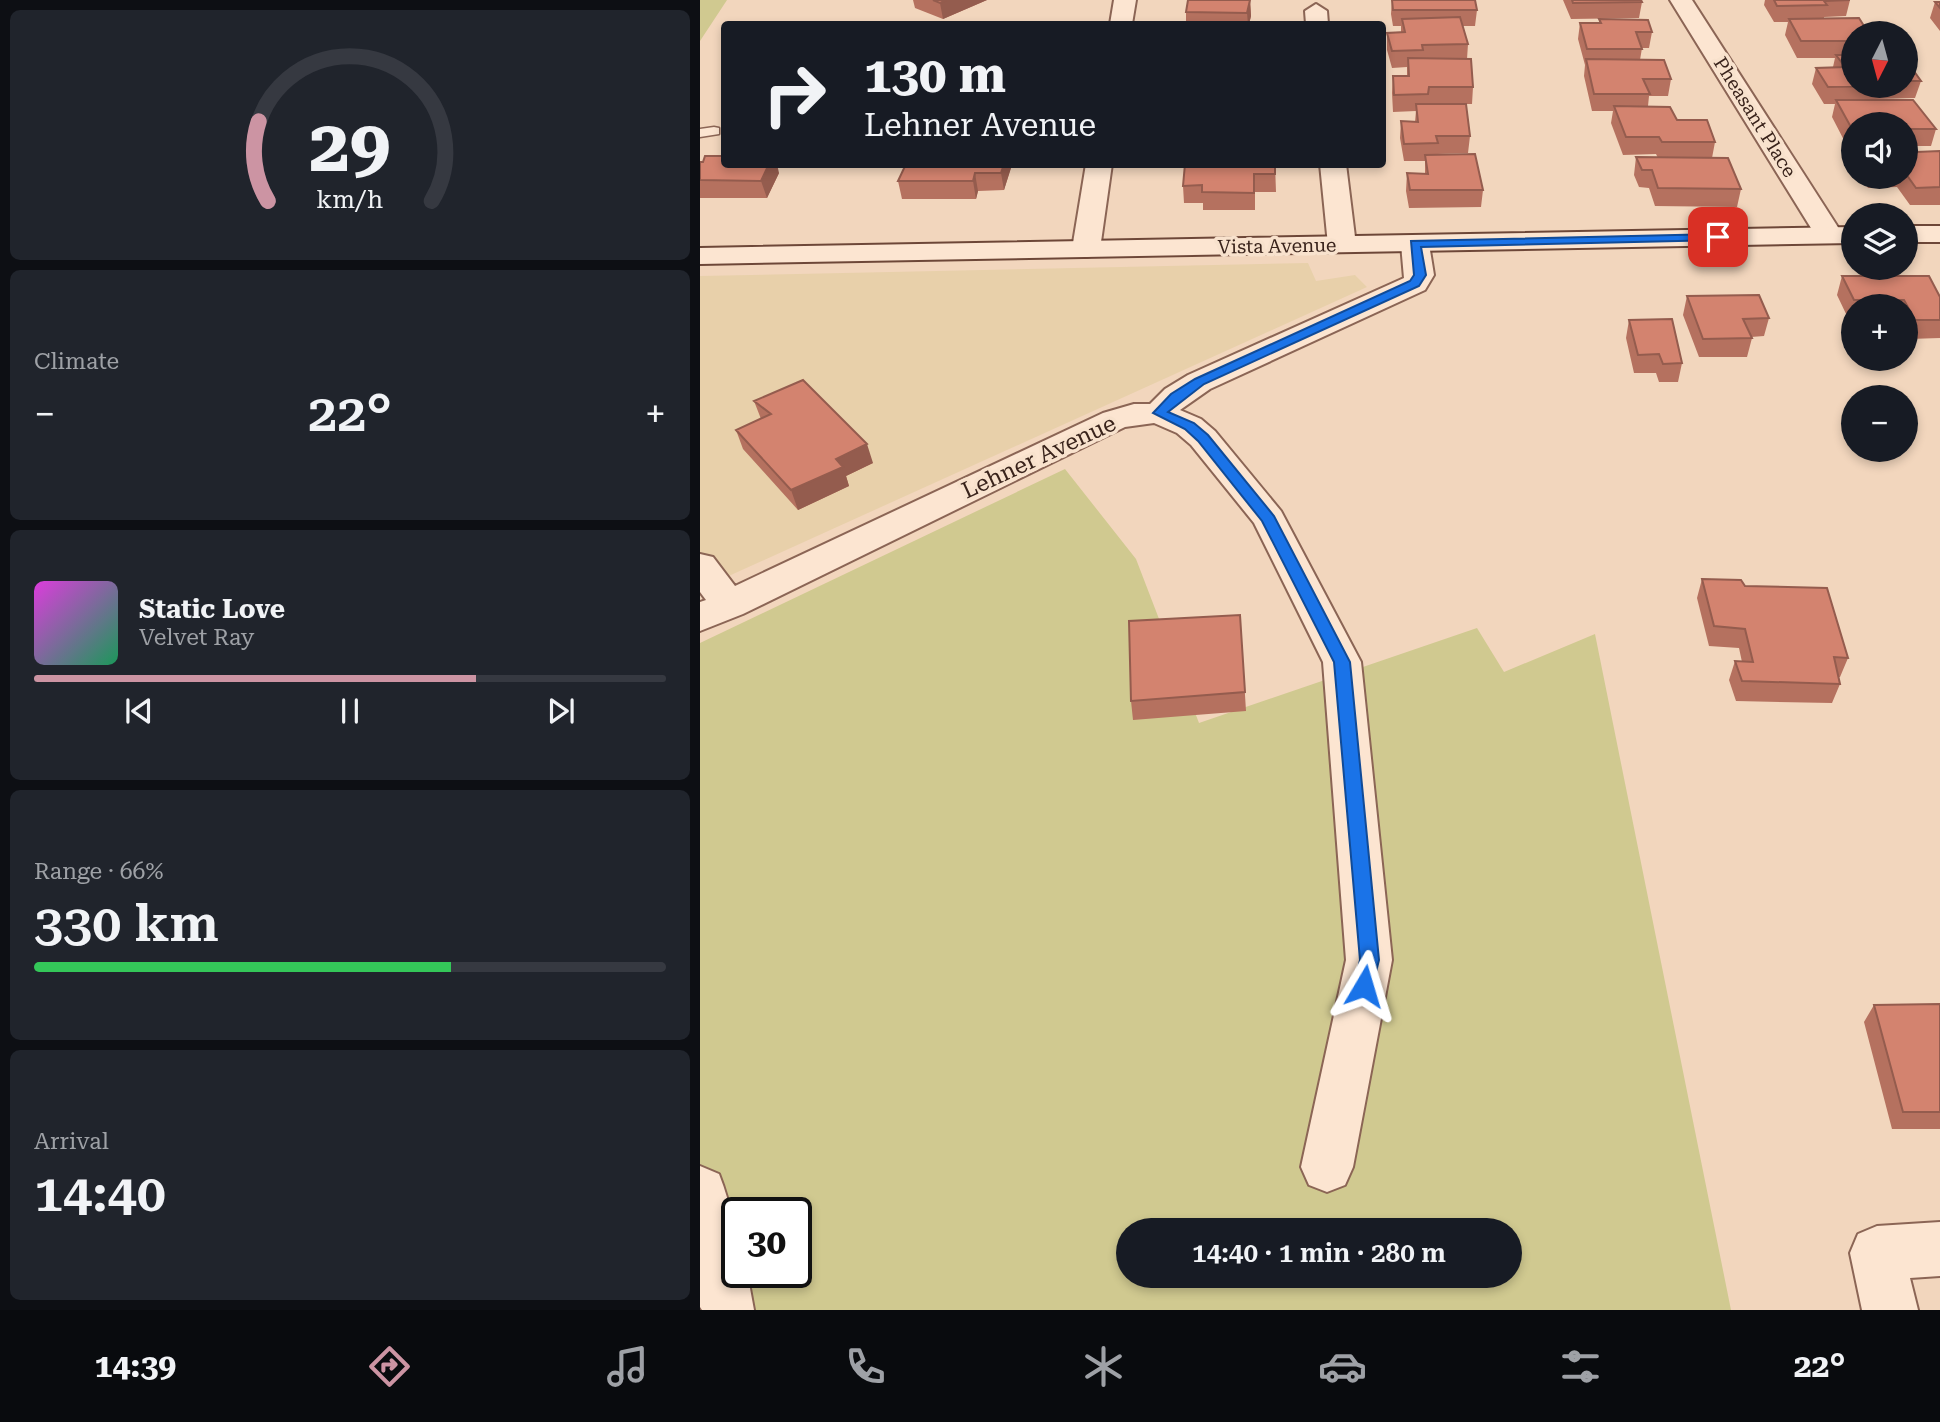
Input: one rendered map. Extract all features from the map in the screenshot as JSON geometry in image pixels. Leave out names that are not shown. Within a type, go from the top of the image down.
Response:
[{"type":"street","points":[[1122,21],[1125,0]]},
{"type":"street","name":"Pheasant Place","points":[[1681,0],[1841,235]]},
{"type":"street","points":[[1086,249],[1098,168]]},
{"type":"street","points":[[1333,168],[1342,245]]},
{"type":"street","points":[[1918,234],[1940,234]]},
{"type":"street","name":"Vista Avenue","points":[[700,257],[1841,235]]},
{"type":"street","points":[[1327,1167],[1369,960],[1342,662],[1269,519],[1203,438],[1189,426],[1159,413],[1176,396],[1199,382],[1415,284],[1420,275],[1415,244]]},
{"type":"street","name":"Lehner Avenue","points":[[715,612],[1114,420],[1134,414],[1159,413]]},
{"type":"street","points":[[700,566],[715,612]]},
{"type":"street","points":[[700,1192],[729,1307]]},
{"type":"street","points":[[1891,1310],[1877,1253],[1940,1249]]},
{"type":"shaded area","points":[[700,0],[727,0],[700,41]]},
{"type":"shaded area","points":[[1308,263],[1316,281],[1355,275],[1367,287],[700,589],[700,276]]},
{"type":"shaded area","points":[[1065,469],[1136,559],[1199,723],[1477,628],[1504,672],[1595,634],[1731,1310],[700,1310],[700,643]]},
{"type":"building","points":[[1188,0],[1250,0],[1247,13],[1186,12]]},
{"type":"building","points":[[1392,0],[1475,0],[1477,10],[1393,10]]},
{"type":"building","points":[[1572,0],[1641,0],[1642,2],[1573,3]]},
{"type":"building","points":[[1774,0],[1850,0],[1824,1],[1827,5],[1777,6]]},
{"type":"building","points":[[1460,17],[1468,44],[1422,45],[1423,50],[1392,51],[1387,33],[1405,32],[1402,19]]},
{"type":"building","points":[[1859,18],[1861,21],[1841,21],[1841,41],[1801,41],[1789,19]]},
{"type":"building","points":[[1599,19],[1648,20],[1652,32],[1636,32],[1642,49],[1587,49],[1580,23],[1601,23]]},
{"type":"building","points":[[1408,58],[1471,59],[1473,87],[1429,87],[1428,94],[1394,95],[1393,76],[1409,76]]},
{"type":"building","points":[[1586,59],[1664,60],[1671,79],[1643,79],[1650,94],[1594,94]]},
{"type":"building","points":[[1841,67],[1841,87],[1828,87],[1816,68]]},
{"type":"building","points":[[1836,100],[1913,100],[1936,129],[1918,129],[1918,112],[1843,112]]},
{"type":"building","points":[[1416,104],[1466,104],[1470,136],[1436,136],[1438,143],[1404,144],[1401,121],[1418,122]]},
{"type":"building","points":[[1614,106],[1670,107],[1677,120],[1707,120],[1715,142],[1662,142],[1659,137],[1626,137]]},
{"type":"building","points":[[1940,151],[1940,187],[1918,188],[1918,152]]},
{"type":"building","points":[[1475,154],[1483,190],[1410,190],[1407,173],[1428,174],[1425,155]]},
{"type":"building","points":[[705,156],[721,156],[721,168],[767,168],[761,181],[700,180],[700,162],[703,162]]},
{"type":"building","points":[[1636,157],[1728,158],[1741,189],[1658,188],[1652,170],[1642,170]]},
{"type":"building","points":[[904,168],[1003,168],[1001,173],[975,173],[973,181],[898,181]]},
{"type":"building","points":[[1185,168],[1275,168],[1275,174],[1254,174],[1254,193],[1202,192],[1202,185],[1183,186]]},
{"type":"building","points":[[1918,276],[1929,276],[1940,297],[1940,320],[1918,320],[1918,294],[1851,294],[1844,280],[1918,280]]},
{"type":"building","points":[[1759,295],[1769,318],[1743,319],[1752,338],[1703,339],[1687,296]]},
{"type":"building","points":[[1672,319],[1682,363],[1663,364],[1659,354],[1638,355],[1629,320]]},
{"type":"building","points":[[803,380],[867,444],[836,459],[843,467],[791,490],[736,430],[771,414],[754,401]]},
{"type":"building","points":[[1702,579],[1741,580],[1745,586],[1827,588],[1848,658],[1834,657],[1840,684],[1742,681],[1735,661],[1753,662],[1745,629],[1714,626]]},
{"type":"building","points":[[1240,615],[1245,692],[1131,701],[1129,621]]},
{"type":"building","points":[[1940,1004],[1940,1112],[1903,1112],[1874,1005]]},
{"type":"route","points":[[1364,986],[1369,960],[1342,662],[1269,519],[1203,438],[1189,426],[1159,413],[1176,396],[1199,382],[1415,284],[1420,275],[1415,244],[1718,237]]}]
